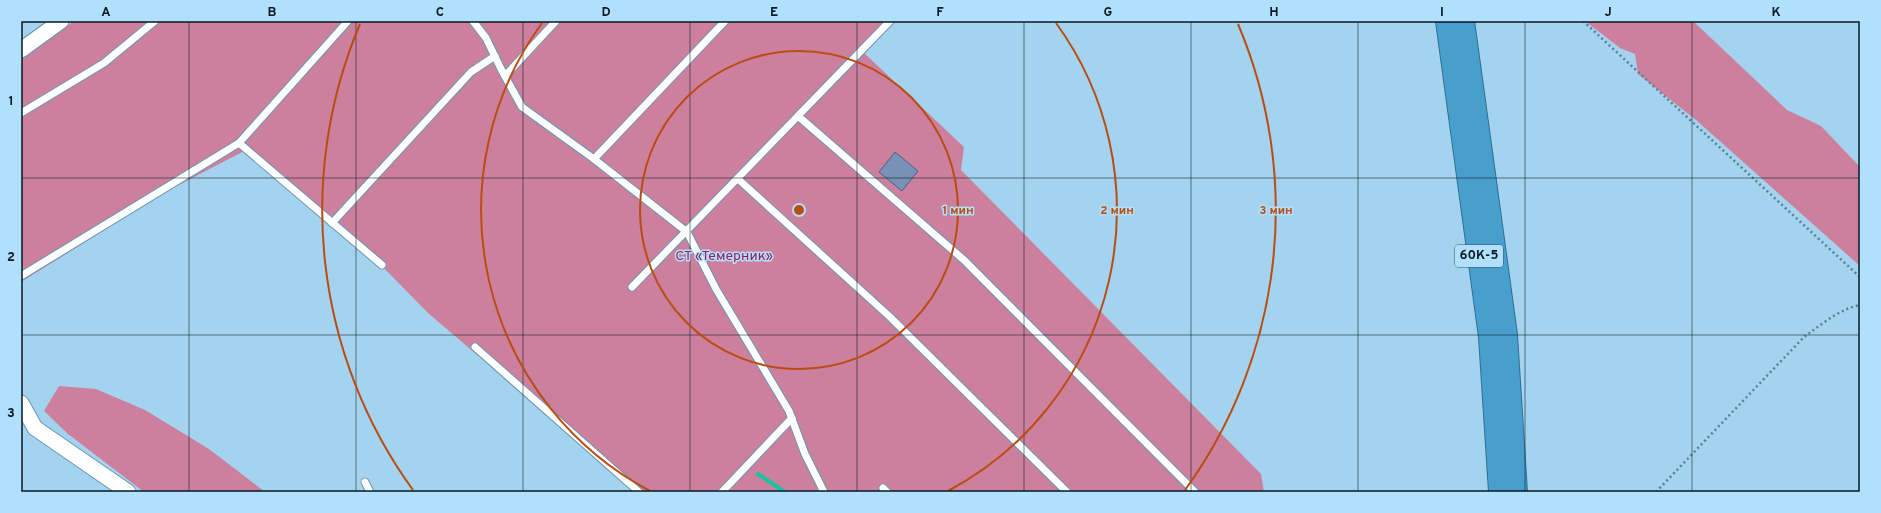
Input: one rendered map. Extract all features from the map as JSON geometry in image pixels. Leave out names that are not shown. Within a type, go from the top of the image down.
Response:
[{"type":"highway","name":"60К-5","points":[[1447,21],[1490,337],[1500,492]]},
{"type":"highway","name":"60К-5","points":[[1464,21],[1506,335],[1516,492]]},
{"type":"street","points":[[21,50],[61,21]]},
{"type":"street","points":[[21,403],[35,428],[128,492]]},
{"type":"lane","points":[[21,113],[104,63],[155,21]]},
{"type":"lane","points":[[21,276],[239,143],[348,21]]},
{"type":"lane","points":[[473,21],[486,38],[522,107],[594,159],[687,232],[716,289],[792,418],[806,454],[824,492]]},
{"type":"lane","points":[[505,76],[556,21]]},
{"type":"lane","points":[[594,159],[725,21]]},
{"type":"lane","points":[[632,287],[890,21]]},
{"type":"lane","points":[[332,223],[470,72],[495,56]]},
{"type":"lane","points":[[798,116],[964,260],[1195,492]]},
{"type":"lane","points":[[239,143],[382,266]]},
{"type":"lane","points":[[738,179],[889,316],[1067,492]]},
{"type":"lane","points":[[475,347],[639,492]]},
{"type":"lane","points":[[722,492],[792,418]]},
{"type":"lane","points":[[365,482],[370,492]]},
{"type":"path","points":[[1583,21],[1860,277]]},
{"type":"path","points":[[1656,492],[1804,337],[1850,306],[1860,305]]},
{"type":"green space","name":"СТ «Темерник»","points":[[74,21],[895,21],[864,53],[964,147],[961,170],[1261,474],[1264,492],[638,492],[428,313],[376,260],[326,223],[250,148],[169,190],[21,282],[21,60]]},
{"type":"green space","points":[[1585,21],[1693,21],[1787,110],[1821,126],[1860,167],[1860,266],[1696,120],[1638,74],[1635,54],[1620,48]]},
{"type":"green space","points":[[59,386],[96,389],[145,410],[209,449],[265,492],[144,492],[68,434],[44,411]]},
{"type":"building","points":[[895,152],[918,171],[902,191],[879,172]]},
{"type":"waterway","points":[[758,474],[785,492]]}]
